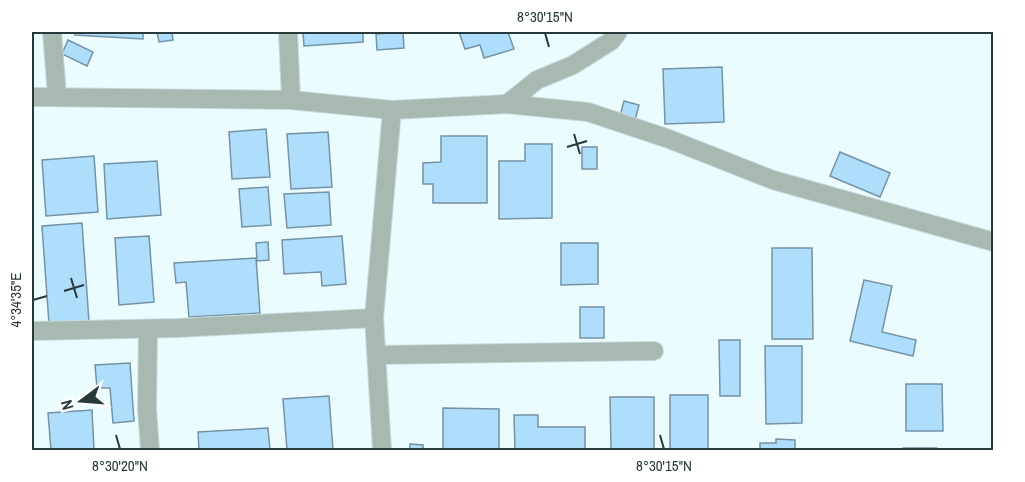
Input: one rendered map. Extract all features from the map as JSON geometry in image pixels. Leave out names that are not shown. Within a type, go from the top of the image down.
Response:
[{"type":"street","points":[[52,32],[57,96]]},
{"type":"street","points":[[288,32],[291,100]]},
{"type":"street","points":[[507,104],[537,80],[573,65],[611,41],[618,32]]},
{"type":"street","points":[[32,97],[291,100],[392,110],[507,104],[588,112],[669,139],[773,180],[993,242]]},
{"type":"street","points":[[382,450],[375,318],[392,110]]},
{"type":"street","points":[[32,331],[148,329],[375,318]]},
{"type":"street","points":[[148,329],[147,409],[150,450]]},
{"type":"street","points":[[377,355],[654,351]]},
{"type":"building","points":[[75,32],[143,32],[143,39],[75,35]]},
{"type":"building","points":[[157,32],[172,32],[173,40],[159,42]]},
{"type":"building","points":[[303,32],[363,32],[363,42],[304,46]]},
{"type":"building","points":[[403,32],[404,48],[377,50],[376,34]]},
{"type":"building","points":[[459,32],[508,32],[514,49],[484,58],[480,45],[465,49]]},
{"type":"building","points":[[68,40],[93,52],[87,66],[62,54]]},
{"type":"building","points":[[722,67],[724,122],[665,124],[663,69]]},
{"type":"building","points":[[624,101],[639,105],[635,120],[620,116]]},
{"type":"building","points":[[266,129],[270,177],[232,179],[229,132]]},
{"type":"building","points":[[328,132],[332,187],[291,189],[287,134]]},
{"type":"building","points":[[441,136],[487,136],[487,203],[433,203],[433,184],[423,184],[423,163],[441,162]]},
{"type":"building","points":[[525,144],[552,144],[552,218],[499,219],[499,161],[525,161]]},
{"type":"building","points":[[582,147],[597,147],[597,169],[582,169]]},
{"type":"building","points":[[840,152],[890,173],[880,197],[830,176]]},
{"type":"building","points":[[94,156],[98,212],[46,216],[42,160]]},
{"type":"building","points":[[157,161],[161,215],[107,219],[104,164]]},
{"type":"building","points":[[268,187],[271,225],[242,227],[239,189]]},
{"type":"building","points":[[329,192],[331,225],[287,228],[284,194]]},
{"type":"building","points":[[82,223],[89,322],[49,324],[42,226]]},
{"type":"building","points":[[149,236],[154,302],[119,305],[115,238]]},
{"type":"building","points":[[342,236],[346,284],[322,286],[321,272],[284,274],[282,240]]},
{"type":"building","points":[[268,242],[269,260],[257,261],[256,243]]},
{"type":"building","points":[[561,243],[598,243],[598,284],[561,285]]},
{"type":"building","points":[[772,248],[812,248],[813,339],[772,339]]},
{"type":"building","points":[[256,258],[260,313],[189,317],[186,282],[176,283],[174,263]]},
{"type":"building","points":[[864,280],[892,286],[882,332],[916,340],[913,356],[850,341]]},
{"type":"building","points":[[580,307],[604,307],[604,338],[580,338]]},
{"type":"building","points":[[719,340],[740,340],[740,396],[720,396]]},
{"type":"building","points":[[765,346],[802,346],[802,423],[766,424]]},
{"type":"building","points":[[130,363],[134,421],[113,423],[110,388],[97,388],[95,365]]},
{"type":"building","points":[[906,384],[942,384],[943,431],[906,431]]},
{"type":"building","points":[[670,395],[708,395],[708,450],[670,450]]},
{"type":"building","points":[[329,396],[333,450],[287,450],[283,399]]},
{"type":"building","points":[[610,397],[654,397],[654,450],[611,450]]},
{"type":"building","points":[[443,408],[499,409],[499,450],[443,449]]},
{"type":"building","points":[[92,410],[94,450],[51,450],[48,413]]},
{"type":"building","points":[[514,415],[538,415],[538,427],[585,427],[585,450],[515,450]]},
{"type":"building","points":[[268,428],[270,450],[199,450],[198,432]]},
{"type":"building","points":[[776,439],[795,440],[795,450],[760,450],[760,443],[776,443]]},
{"type":"building","points":[[410,444],[423,445],[423,450],[410,450]]},
{"type":"building","points":[[903,448],[937,448],[938,450],[903,450]]}]
